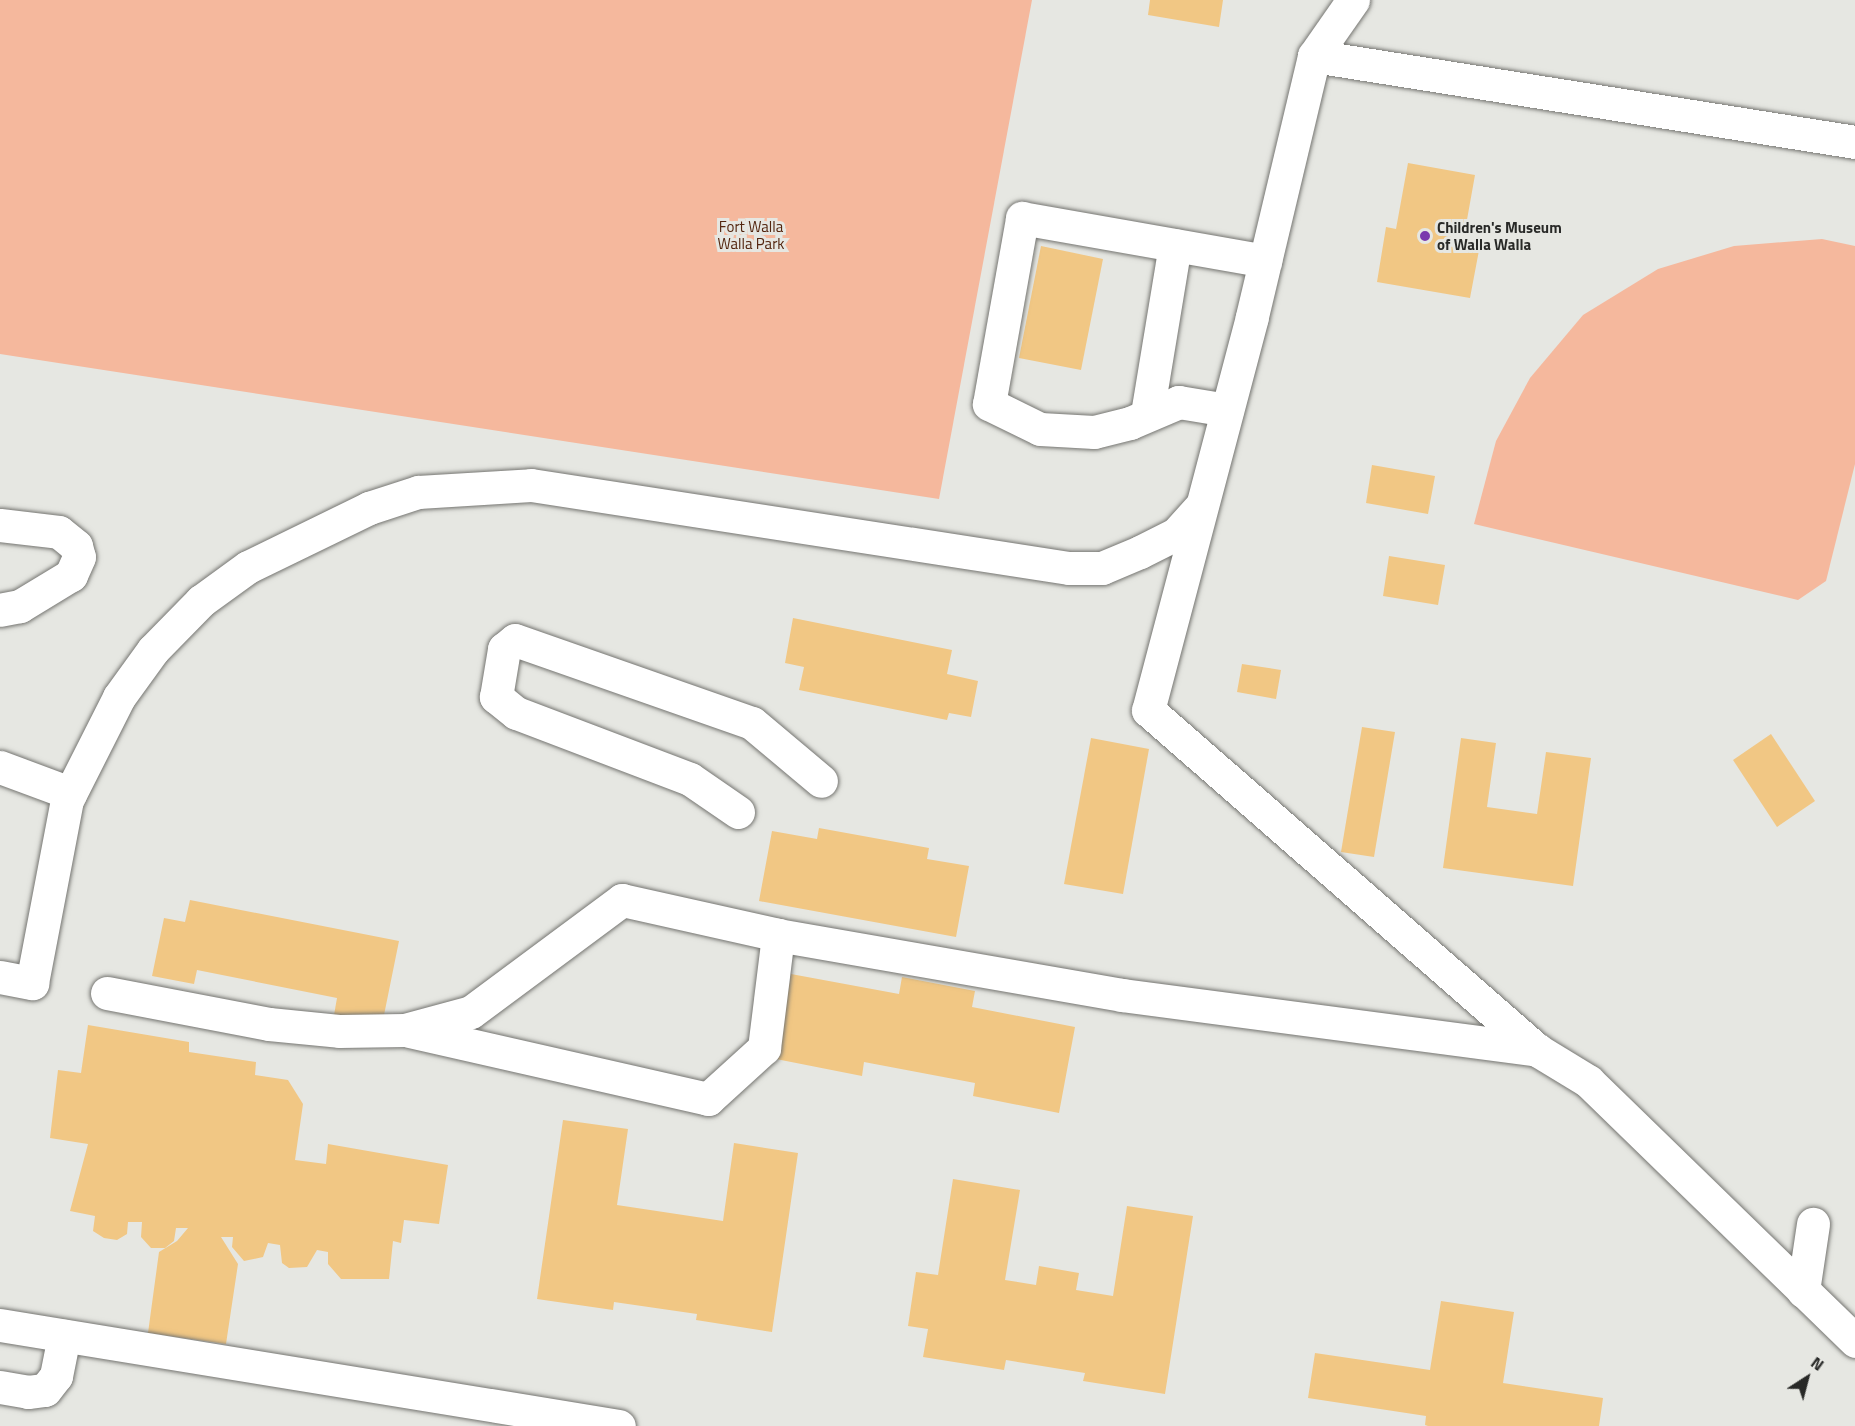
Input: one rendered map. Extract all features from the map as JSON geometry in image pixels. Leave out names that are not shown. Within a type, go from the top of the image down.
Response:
[{"type":"street","points":[[1353,0],[1314,56],[1265,261],[1148,710],[1537,1050],[1588,1082],[1855,1341]]},
{"type":"street","points":[[1314,56],[1855,142]]},
{"type":"street","points":[[1227,410],[1179,402],[1094,432],[1040,429],[989,404],[1022,218],[1265,261]]},
{"type":"street","points":[[1147,414],[1175,245]]},
{"type":"street","points":[[0,977],[32,983],[70,793],[119,697],[153,650],[201,601],[248,567],[318,530],[418,492],[531,485],[1069,568],[1102,568],[1176,534],[1202,504]]},
{"type":"street","points":[[0,525],[59,532],[76,546],[79,557],[71,576],[20,606],[0,610]]},
{"type":"street","points":[[738,812],[690,779],[516,713],[496,697],[504,649],[515,640],[752,723],[821,781]]},
{"type":"street","points":[[8,777],[70,793]]},
{"type":"street","points":[[107,993],[269,1024],[339,1032],[405,1029],[471,1012],[622,900],[778,935],[1122,995],[1537,1050]]},
{"type":"street","points":[[405,1029],[708,1099],[764,1048],[778,935]]},
{"type":"street","points":[[1803,1291],[1813,1224]]},
{"type":"street","points":[[0,1325],[472,1415],[618,1426]]},
{"type":"street","points":[[0,1387],[28,1392],[45,1390],[56,1376],[64,1336]]},
{"type":"green space","name":"Fort Walla Walla Park","points":[[0,0],[1032,0],[939,499],[0,354]]},
{"type":"green space","points":[[1822,239],[1855,246],[1855,464],[1826,581],[1798,600],[1474,524],[1496,441],[1530,378],[1583,315],[1658,269],[1734,246]]},
{"type":"building","points":[[1150,0],[1223,0],[1219,27],[1148,15]]},
{"type":"building","name":"Children's Museum of Walla Walla","points":[[1408,163],[1475,175],[1463,242],[1480,245],[1470,298],[1377,282],[1386,227],[1396,229]]},
{"type":"building","points":[[1041,246],[1103,259],[1081,370],[1019,358]]},
{"type":"building","points":[[1372,465],[1435,476],[1428,514],[1366,503]]},
{"type":"building","points":[[1389,556],[1445,565],[1438,605],[1383,596]]},
{"type":"building","points":[[793,618],[952,650],[947,674],[978,681],[971,717],[949,713],[947,720],[799,690],[804,667],[785,663]]},
{"type":"building","points":[[1242,664],[1281,670],[1276,699],[1237,692]]},
{"type":"building","points":[[1362,727],[1395,732],[1374,857],[1341,852]]},
{"type":"building","points":[[1771,734],[1815,801],[1777,827],[1733,760]]},
{"type":"building","points":[[1091,738],[1149,749],[1123,894],[1064,884]]},
{"type":"building","points":[[1461,738],[1496,743],[1487,807],[1537,814],[1546,752],[1591,758],[1573,886],[1443,868]]},
{"type":"building","points":[[819,828],[929,848],[927,859],[969,866],[956,937],[759,901],[772,831],[817,839]]},
{"type":"building","points":[[190,900],[399,941],[382,1025],[334,1015],[337,998],[197,970],[194,984],[152,976],[164,918],[185,922]]},
{"type":"building","points":[[791,974],[899,994],[902,977],[975,991],[972,1007],[1075,1027],[1059,1113],[973,1096],[975,1083],[864,1062],[862,1076],[776,1059]]},
{"type":"building","points":[[88,1025],[189,1042],[189,1052],[256,1062],[255,1075],[288,1080],[303,1104],[295,1160],[326,1164],[328,1144],[448,1165],[439,1224],[404,1220],[401,1243],[393,1241],[389,1279],[341,1279],[328,1264],[328,1252],[317,1250],[307,1267],[289,1268],[282,1263],[280,1245],[268,1243],[263,1257],[244,1261],[232,1247],[233,1237],[221,1237],[238,1264],[226,1344],[148,1333],[159,1252],[177,1241],[188,1228],[176,1228],[174,1241],[165,1248],[151,1248],[141,1237],[142,1222],[128,1222],[127,1234],[117,1240],[104,1238],[93,1231],[95,1216],[70,1211],[88,1144],[50,1138],[58,1070],[81,1073]]},
{"type":"building","points":[[563,1120],[628,1129],[617,1205],[723,1221],[734,1143],[798,1153],[772,1332],[696,1320],[697,1314],[614,1302],[613,1310],[537,1299]]},
{"type":"building","points":[[953,1179],[1020,1190],[1005,1280],[1036,1285],[1039,1266],[1079,1273],[1076,1290],[1113,1296],[1127,1206],[1193,1216],[1165,1394],[1083,1381],[1085,1373],[1006,1360],[1004,1370],[923,1357],[928,1329],[908,1326],[916,1272],[938,1275]]},
{"type":"building","points":[[1441,1301],[1514,1312],[1503,1383],[1603,1398],[1599,1426],[1428,1426],[1425,1425],[1426,1416],[1308,1398],[1315,1353],[1430,1370]]},
{"type":"place","name":"Children's Museum of Walla Walla","points":[[1425,236]]}]
